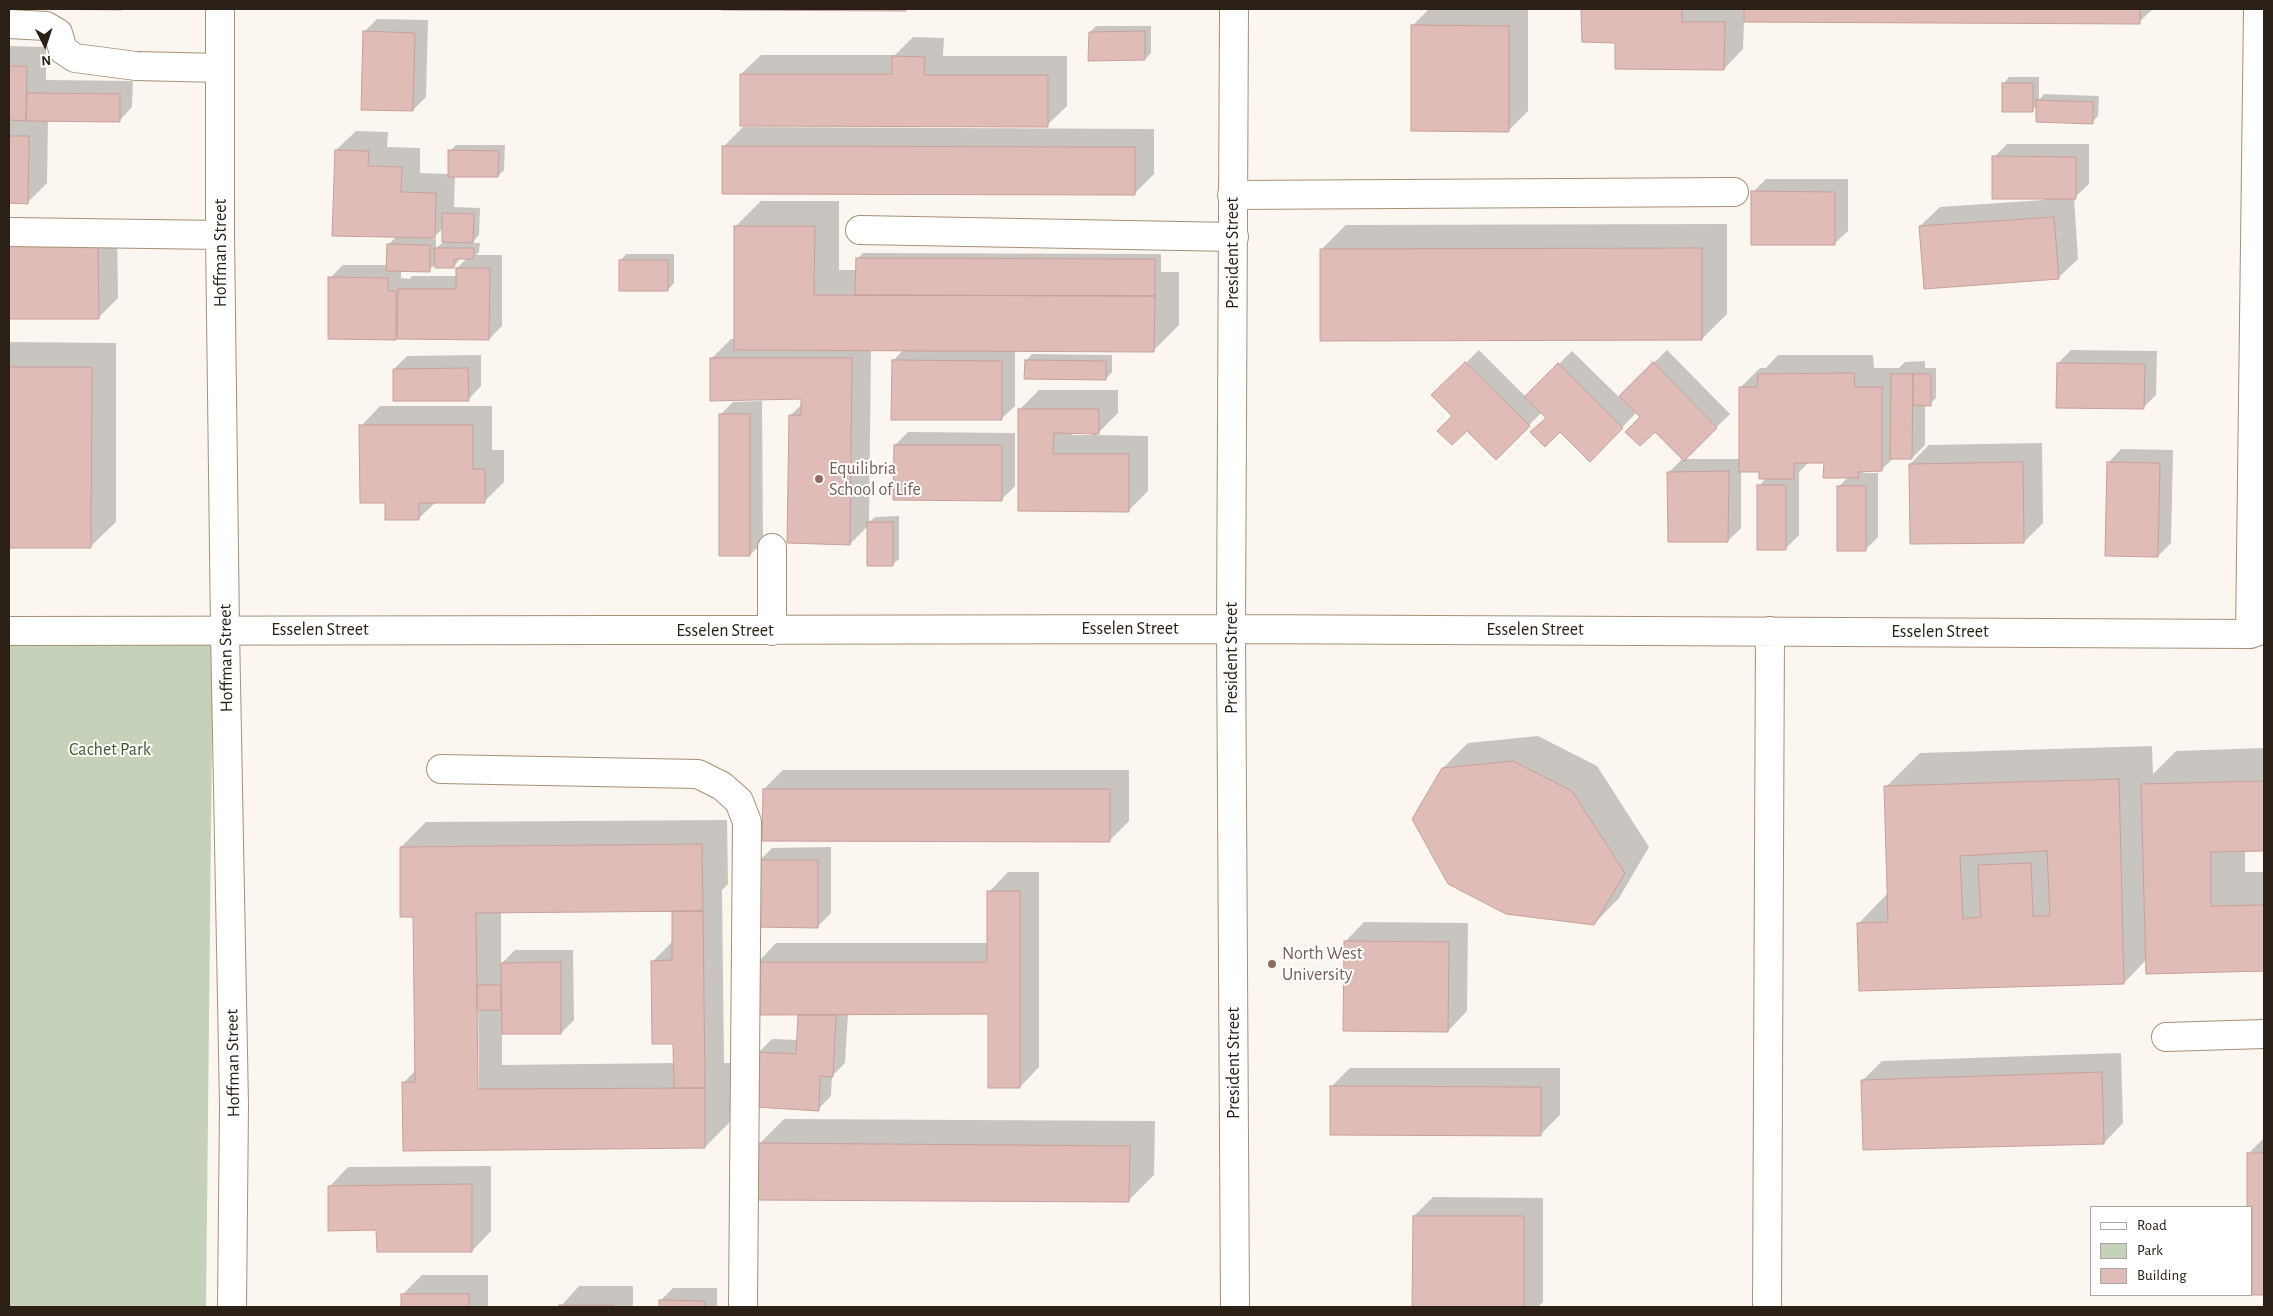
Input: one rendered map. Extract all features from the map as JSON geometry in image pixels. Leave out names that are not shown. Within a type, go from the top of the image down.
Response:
[{"type":"street","name":"Hoffman Street","points":[[220,9],[220,235],[225,630],[234,1105],[232,1307]]},
{"type":"street","name":"President Street","points":[[1234,9],[1231,629],[1235,1307]]},
{"type":"street","points":[[2258,9],[2260,635]]},
{"type":"street","points":[[9,24],[46,26],[58,33],[63,50],[75,58],[136,66],[220,68]]},
{"type":"street","points":[[1232,195],[1734,192]]},
{"type":"street","points":[[860,230],[1234,236]]},
{"type":"street","points":[[9,232],[220,235]]},
{"type":"street","points":[[772,548],[772,631]]},
{"type":"street","name":"Esselen Street","points":[[9,631],[1231,629],[2260,635]]},
{"type":"street","points":[[1768,1307],[1770,631]]},
{"type":"street","points":[[441,769],[698,774],[722,786],[739,801],[747,822],[743,1307]]},
{"type":"street","points":[[2166,1037],[2264,1034]]},
{"type":"green space","name":"Cachet Park","points":[[9,640],[213,640],[206,1307],[9,1307]]},
{"type":"building","points":[[27,9],[122,9],[122,10]]},
{"type":"building","points":[[906,9],[906,11],[721,10]]},
{"type":"building","points":[[1581,9],[1682,9],[1682,22],[1725,22],[1724,70],[1615,69],[1615,43],[1582,42]]},
{"type":"building","points":[[1744,9],[2140,9],[2140,24],[1744,22]]},
{"type":"building","points":[[1411,25],[1509,26],[1509,132],[1411,131]]},
{"type":"building","points":[[363,31],[415,33],[413,111],[361,110]]},
{"type":"building","points":[[1145,31],[1145,60],[1088,61],[1089,32]]},
{"type":"building","points":[[892,56],[925,57],[924,75],[1048,75],[1048,127],[740,126],[740,74],[892,74]]},
{"type":"building","points":[[9,66],[27,66],[26,121],[9,120]]},
{"type":"building","points":[[2002,83],[2033,83],[2033,112],[2002,112]]},
{"type":"building","points":[[27,93],[120,94],[120,122],[26,121]]},
{"type":"building","points":[[2036,100],[2093,102],[2093,124],[2036,122]]},
{"type":"building","points":[[9,136],[29,136],[28,204],[9,203]]},
{"type":"building","points":[[722,146],[1135,147],[1135,195],[722,194]]},
{"type":"building","points":[[335,150],[369,151],[368,166],[402,167],[401,192],[436,193],[435,238],[332,236]]},
{"type":"building","points":[[448,150],[499,151],[498,177],[448,177]]},
{"type":"building","points":[[1992,156],[2076,157],[2076,199],[1992,199]]},
{"type":"building","points":[[1751,191],[1835,192],[1835,245],[1751,245]]},
{"type":"building","points":[[442,213],[474,214],[473,243],[442,242]]},
{"type":"building","points":[[2054,217],[2059,279],[1924,289],[1919,226]]},
{"type":"building","points":[[734,226],[815,226],[814,295],[1155,296],[1154,352],[734,350]]},
{"type":"building","points":[[9,242],[98,242],[99,319],[9,319]]},
{"type":"building","points":[[387,244],[430,245],[430,272],[386,271]]},
{"type":"building","points":[[434,248],[474,248],[473,259],[454,259],[454,268],[435,268]]},
{"type":"building","points":[[1702,248],[1702,340],[1320,341],[1320,249]]},
{"type":"building","points":[[856,258],[1155,259],[1155,296],[855,295]]},
{"type":"building","points":[[619,260],[668,260],[668,291],[619,291]]},
{"type":"building","points":[[456,268],[490,268],[489,340],[397,339],[398,289],[456,289]]},
{"type":"building","points":[[328,277],[388,278],[388,291],[396,291],[396,340],[328,339]]},
{"type":"building","name":"Equilibria School of Life","points":[[710,358],[852,358],[850,545],[787,543],[789,415],[801,415],[801,399],[710,401]]},
{"type":"building","points":[[892,360],[1002,361],[1002,420],[891,420]]},
{"type":"building","points":[[1025,360],[1106,361],[1106,380],[1024,379]]},
{"type":"building","points":[[1465,362],[1530,426],[1496,460],[1467,431],[1452,445],[1437,431],[1452,416],[1431,395]]},
{"type":"building","points":[[1653,362],[1717,428],[1684,461],[1655,432],[1640,446],[1625,432],[1640,417],[1619,396]]},
{"type":"building","points":[[1558,363],[1623,428],[1590,462],[1560,432],[1545,447],[1530,432],[1546,418],[1524,397]]},
{"type":"building","points":[[2057,363],[2145,364],[2144,409],[2056,408]]},
{"type":"building","points":[[9,367],[92,367],[91,548],[9,548]]},
{"type":"building","points":[[468,368],[469,401],[393,401],[393,369]]},
{"type":"building","points":[[1854,373],[1855,387],[1882,387],[1882,471],[1858,472],[1859,478],[1823,478],[1824,463],[1794,463],[1794,479],[1759,479],[1759,472],[1739,472],[1739,387],[1757,387],[1758,374]]},
{"type":"building","points":[[1891,374],[1913,374],[1912,459],[1890,459]]},
{"type":"building","points":[[1913,374],[1931,374],[1931,406],[1913,405]]},
{"type":"building","points":[[1018,409],[1099,409],[1099,434],[1054,433],[1053,454],[1129,454],[1129,512],[1018,511]]},
{"type":"building","points":[[719,414],[750,414],[750,556],[719,556]]},
{"type":"building","points":[[359,425],[473,425],[473,469],[485,469],[485,503],[419,503],[419,520],[385,520],[385,503],[360,503]]},
{"type":"building","points":[[894,445],[1002,445],[1002,501],[893,500]]},
{"type":"building","points":[[2023,462],[2024,543],[1910,544],[1909,464]]},
{"type":"building","points":[[2107,462],[2160,463],[2158,557],[2105,556]]},
{"type":"building","points":[[1729,471],[1728,542],[1668,542],[1667,472]]},
{"type":"building","points":[[1757,485],[1786,485],[1786,550],[1757,550]]},
{"type":"building","points":[[1837,486],[1866,486],[1866,551],[1837,551]]},
{"type":"building","points":[[867,522],[893,522],[893,566],[867,566]]},
{"type":"building","points":[[1513,761],[1572,791],[1625,873],[1594,925],[1506,914],[1448,884],[1412,819],[1442,768]]},
{"type":"building","points":[[2119,779],[2124,984],[1859,991],[1857,923],[1888,922],[1884,786]],"holes":[[[2047,851],[2050,916],[2033,916],[2031,863],[1978,865],[1981,917],[1963,919],[1960,856]]]},
{"type":"building","points":[[2264,781],[2264,851],[2211,852],[2211,906],[2264,905],[2264,971],[2146,974],[2141,784]]},
{"type":"building","points":[[763,789],[1110,789],[1110,842],[762,841]]},
{"type":"building","points":[[702,844],[703,911],[476,913],[478,1089],[705,1088],[705,1148],[403,1151],[402,1082],[415,1082],[413,917],[400,917],[400,847]]},
{"type":"building","points":[[757,860],[818,860],[818,928],[757,927]]},
{"type":"building","points":[[987,891],[1020,891],[1020,1088],[988,1088],[988,1014],[756,1015],[756,962],[987,962]]},
{"type":"building","points":[[672,911],[703,911],[705,1088],[674,1088],[673,1044],[652,1044],[651,961],[672,960]]},
{"type":"building","points":[[1344,941],[1449,942],[1448,1032],[1343,1031]]},
{"type":"building","points":[[561,962],[561,1034],[502,1034],[501,963]]},
{"type":"building","points":[[477,985],[501,985],[501,1010],[477,1010]]},
{"type":"building","points":[[798,1015],[836,1015],[833,1077],[820,1076],[819,1111],[755,1107],[757,1052],[796,1054]]},
{"type":"building","points":[[2102,1072],[2104,1144],[1863,1150],[1861,1080]]},
{"type":"building","points":[[1330,1086],[1541,1087],[1541,1136],[1330,1135]]},
{"type":"building","points":[[757,1143],[1130,1146],[1129,1202],[757,1200]]},
{"type":"building","points":[[2247,1153],[2264,1153],[2264,1295],[2253,1295],[2253,1206],[2247,1206]]},
{"type":"building","points":[[472,1184],[472,1252],[377,1252],[376,1230],[328,1231],[328,1186]]},
{"type":"building","points":[[1413,1216],[1524,1216],[1524,1307],[1412,1307]]},
{"type":"building","points":[[401,1294],[469,1294],[469,1307],[401,1307]]},
{"type":"building","points":[[659,1300],[705,1301],[705,1307],[659,1307]]},
{"type":"building","points":[[559,1305],[614,1305],[614,1307],[559,1307]]},
{"type":"place","name":"Equilibria School of Life","points":[[819,479]]},
{"type":"place","name":"North West University","points":[[1272,964]]}]
